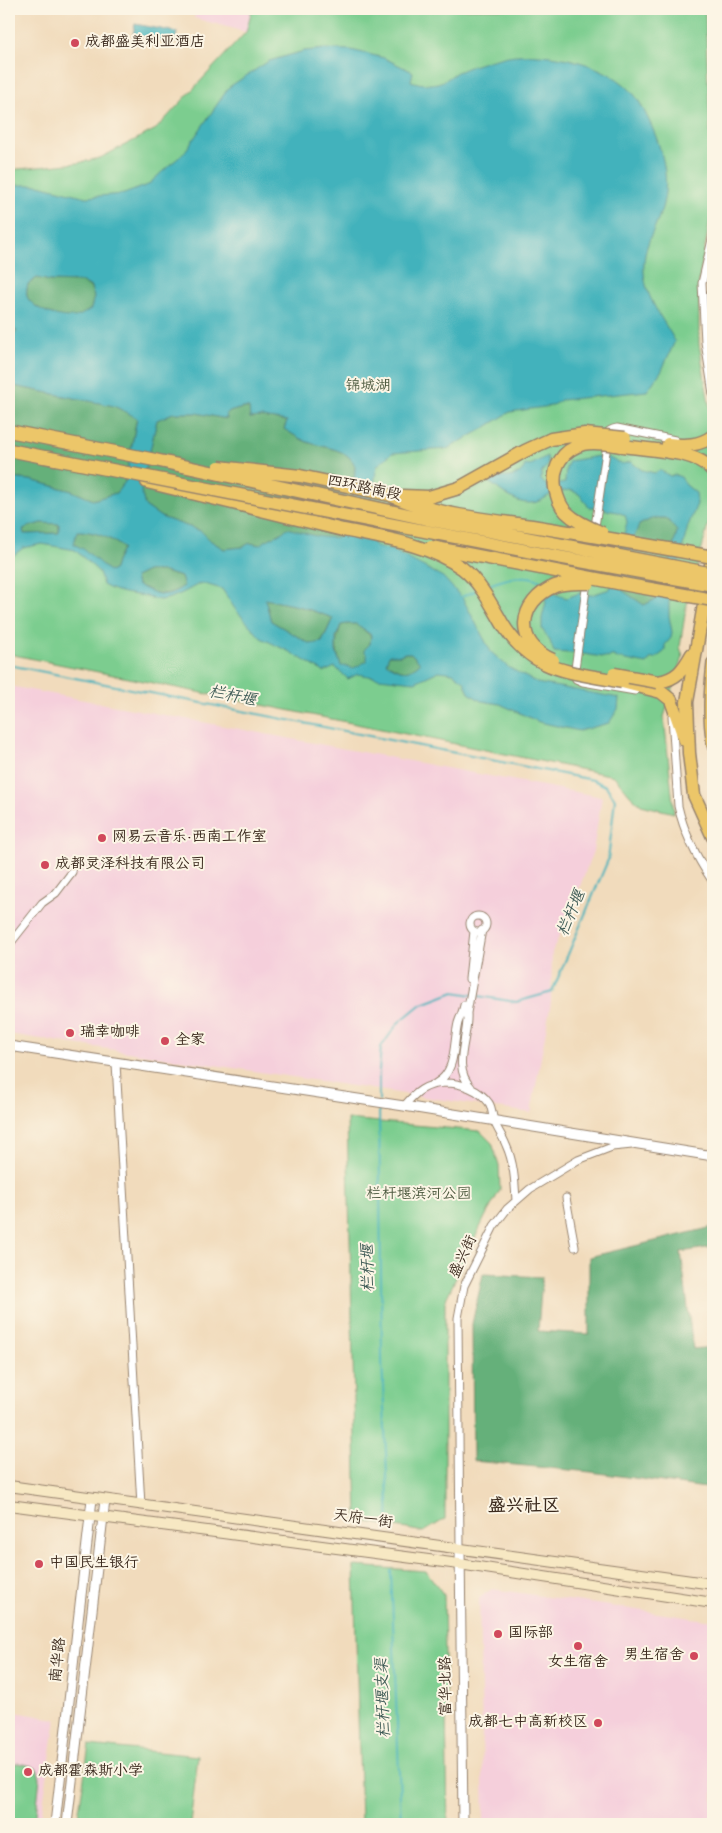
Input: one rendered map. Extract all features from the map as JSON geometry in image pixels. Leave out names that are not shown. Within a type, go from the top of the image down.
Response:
[{"type":"highway","name":"四环路南段","points":[[9,431],[155,460],[427,519],[713,574]]},
{"type":"highway","points":[[155,460],[300,476],[390,495],[429,497],[459,488],[551,438],[585,434],[690,456],[708,464],[713,471]]},
{"type":"highway","points":[[618,540],[580,523],[564,510],[557,497],[554,470],[560,459],[569,450],[583,444],[624,442],[683,446],[698,444],[713,436]]},
{"type":"highway","name":"四环路南段","points":[[9,450],[558,557],[713,584]]},
{"type":"highway","points":[[46,457],[343,530],[713,600]]},
{"type":"highway","points":[[390,495],[403,501],[448,513],[713,555],[687,702],[689,753],[694,795],[713,837]]},
{"type":"highway","points":[[386,539],[421,548],[463,569],[481,588],[508,633],[534,659],[555,668],[661,692],[671,700],[689,753]]},
{"type":"highway","points":[[628,585],[579,583],[556,585],[532,602],[525,617],[525,631],[532,645],[546,657],[562,663],[658,682],[669,680],[684,669],[697,643]]},
{"type":"highway","points":[[713,663],[709,712],[713,745]]},
{"type":"main road","name":"天府一街","points":[[9,1486],[713,1584]]},
{"type":"main road","name":"天府一街","points":[[9,1505],[459,1564],[713,1602]]},
{"type":"street","points":[[713,234],[702,283],[705,342],[713,394]]},
{"type":"street","points":[[713,428],[710,433],[695,440],[674,440],[612,429],[609,431],[574,676],[583,682],[649,694],[664,703],[670,710],[673,721],[680,816],[692,846],[713,882]]},
{"type":"street","points":[[9,947],[42,903],[56,893],[72,872]]},
{"type":"street","points":[[478,931],[466,1007],[468,1025],[461,1064],[464,1080],[489,1103],[494,1121],[507,1146],[513,1168],[516,1201]]},
{"type":"street","points":[[436,1084],[444,1078],[451,1066],[458,1021],[466,1007]]},
{"type":"street","points":[[9,1046],[367,1102],[404,1106],[642,1145]]},
{"type":"street","points":[[116,1063],[141,1505]]},
{"type":"street","points":[[404,1106],[415,1092],[424,1087],[454,1083],[471,1088]]},
{"type":"street","name":"盛兴街","points":[[460,1548],[458,1318],[464,1286],[494,1226],[516,1201],[558,1170],[612,1147],[642,1145],[713,1156]]},
{"type":"street","points":[[566,1198],[575,1247]]},
{"type":"street","name":"南华路","points":[[55,1824],[92,1499]]},
{"type":"street","points":[[67,1824],[104,1500]]},
{"type":"street","name":"富华北路","points":[[460,1548],[463,1824]]},
{"type":"shaded area","points":[[197,9],[252,9],[246,32],[194,18]]},
{"type":"shaded area","points":[[9,686],[602,797],[593,851],[572,908],[552,952],[551,1002],[531,1113],[9,1034]]},
{"type":"shaded area","name":"成都七中高新校区","points":[[492,1589],[713,1621],[713,1824],[484,1824],[479,1598]]},
{"type":"shaded area","name":"成都霍森斯小学","points":[[9,1711],[56,1719],[40,1824],[9,1824]]},
{"type":"green space","name":"锦城湖","points":[[252,9],[705,9],[713,204],[699,279],[699,344],[712,421],[713,507],[686,608],[680,647],[683,657],[664,717],[674,813],[641,805],[614,776],[9,654],[9,170],[78,163],[100,158],[156,129],[246,32]]},
{"type":"green space","points":[[37,278],[50,281],[83,282],[91,288],[94,297],[91,309],[73,318],[61,317],[43,311],[33,304],[27,296],[28,284]]},
{"type":"green space","points":[[9,385],[114,406],[137,417],[125,482],[116,493],[93,500],[72,491],[30,480],[9,478]]},
{"type":"green space","points":[[249,408],[250,418],[262,417],[287,421],[284,429],[302,440],[334,449],[347,455],[352,460],[355,467],[351,532],[341,537],[330,538],[295,534],[283,535],[272,538],[261,545],[250,543],[243,547],[224,549],[211,541],[201,531],[161,517],[145,506],[141,491],[157,420],[173,413],[196,413],[227,419],[226,413]]},
{"type":"green space","points":[[653,518],[666,518],[677,531],[662,596],[644,605],[623,592],[631,544],[639,525]]},
{"type":"green space","points":[[41,523],[59,524],[59,533],[24,534],[23,530]]},
{"type":"green space","points":[[77,531],[102,535],[123,548],[114,569],[110,572],[73,544]]},
{"type":"green space","points":[[147,571],[161,571],[181,577],[184,586],[166,594],[150,591],[137,585],[135,577]]},
{"type":"green space","points":[[265,599],[302,607],[333,618],[321,643],[310,644],[271,621]]},
{"type":"green space","points":[[356,624],[371,636],[367,661],[352,670],[341,666],[337,649],[341,625]]},
{"type":"green space","points":[[411,653],[420,663],[411,669],[404,670],[386,663],[389,655]]},
{"type":"green space","name":"栏杆堰滨河公园","points":[[347,1119],[480,1131],[492,1143],[499,1165],[500,1190],[445,1301],[445,1519],[424,1532],[357,1520]]},
{"type":"green space","points":[[713,1227],[713,1247],[681,1252],[693,1349],[713,1347],[713,1489],[591,1472],[473,1461],[472,1324],[483,1274],[542,1277],[538,1331],[589,1334],[589,1257]]},
{"type":"green space","points":[[354,1566],[426,1571],[444,1595],[448,1824],[361,1824]]},
{"type":"green space","points":[[89,1745],[198,1756],[190,1824],[77,1824]]},
{"type":"green space","points":[[18,1763],[37,1769],[40,1777],[35,1824],[9,1824],[9,1766]]},
{"type":"water","points":[[135,24],[177,32],[175,43],[133,35]]},
{"type":"water","name":"锦城湖","points":[[325,49],[351,50],[384,58],[413,72],[411,81],[429,84],[443,81],[456,72],[470,67],[510,56],[534,55],[568,59],[586,64],[618,79],[640,103],[652,126],[664,165],[665,191],[663,204],[645,254],[644,273],[648,292],[675,341],[662,370],[647,391],[561,400],[551,406],[510,412],[447,449],[392,453],[377,466],[366,533],[376,547],[390,549],[443,577],[463,599],[491,652],[508,667],[537,683],[619,698],[618,709],[609,723],[579,731],[539,722],[500,704],[481,701],[469,693],[464,681],[453,673],[439,671],[415,682],[358,674],[348,679],[335,667],[324,672],[261,638],[235,609],[222,589],[201,583],[176,596],[158,600],[128,594],[103,585],[99,572],[75,550],[42,544],[23,548],[9,559],[9,478],[30,480],[72,491],[93,500],[116,493],[125,482],[137,418],[114,406],[9,385],[9,336],[12,337],[17,331],[9,326],[9,186],[39,185],[86,197],[124,194],[148,185],[184,153],[229,87],[269,61],[304,51]],"holes":[[[37,278],[50,281],[83,282],[91,287],[94,297],[91,309],[73,317],[49,313],[33,304],[27,294],[28,284]],[[249,408],[250,418],[262,417],[287,421],[284,429],[297,437],[347,455],[355,467],[351,531],[344,535],[328,538],[287,528],[260,545],[250,543],[243,547],[224,549],[211,541],[201,531],[161,517],[145,506],[141,491],[157,420],[173,413],[196,413],[227,419],[226,413]],[[41,523],[59,524],[59,533],[24,534],[23,530]],[[77,531],[102,535],[123,548],[114,569],[110,572],[85,550],[74,544]],[[147,571],[161,571],[181,577],[184,586],[171,593],[160,594],[137,585],[135,577]],[[265,599],[302,607],[333,618],[322,642],[310,644],[271,621]],[[347,624],[356,624],[371,635],[370,644],[364,650],[367,655],[367,661],[352,669],[348,666],[341,666],[336,651],[336,637],[341,625]],[[411,653],[420,663],[411,669],[399,670],[386,663],[389,655]]]},
{"type":"water","points":[[547,456],[548,465],[542,472],[541,480],[547,486],[565,483],[566,468],[569,461],[599,456],[609,458],[621,464],[631,462],[642,470],[655,473],[660,470],[670,476],[681,477],[686,485],[696,493],[697,504],[688,526],[669,601],[671,638],[665,645],[665,651],[656,658],[650,659],[647,664],[614,656],[608,658],[554,652],[550,641],[542,629],[542,618],[546,602],[543,593],[548,585],[555,594],[567,598],[579,593],[591,595],[610,589],[627,522],[625,515],[589,507],[579,494],[570,490],[556,492],[537,502],[521,502],[481,478],[491,475],[495,477],[511,477],[520,473],[525,465],[529,466]],"holes":[[[653,518],[666,518],[677,531],[662,596],[644,605],[623,591],[631,544],[639,525]]]},
{"type":"waterway","points":[[487,586],[517,577],[532,578],[539,580],[545,585]]},
{"type":"waterway","points":[[459,598],[475,591]]},
{"type":"waterway","name":"栏杆堰","points":[[9,665],[593,780],[606,786],[615,799],[608,860],[552,992],[516,1002],[454,992],[420,1005],[398,1023],[381,1047],[379,1100]]},
{"type":"waterway","name":"栏杆堰","points":[[379,1105],[382,1359],[389,1524]]},
{"type":"waterway","name":"栏杆堰支渠","points":[[391,1571],[401,1824]]},
{"type":"place","name":"成都盛美利亚酒店","points":[[75,43]]},
{"type":"place","name":"网易云音乐·西南工作室","points":[[102,838]]},
{"type":"place","name":"成都灵泽科技有限公司","points":[[45,865]]},
{"type":"place","name":"瑞幸咖啡","points":[[70,1033]]},
{"type":"place","name":"全家","points":[[165,1041]]},
{"type":"place","name":"中国民生银行","points":[[39,1564]]},
{"type":"place","name":"国际部","points":[[498,1634]]},
{"type":"place","name":"女生宿舍","points":[[578,1646]]},
{"type":"place","name":"男生宿舍","points":[[694,1656]]},
{"type":"place","name":"成都七中高新校区","points":[[598,1723]]},
{"type":"place","name":"成都霍森斯小学","points":[[28,1772]]},
{"type":"district","name":"盛兴社区","points":[[524,1507]]}]
